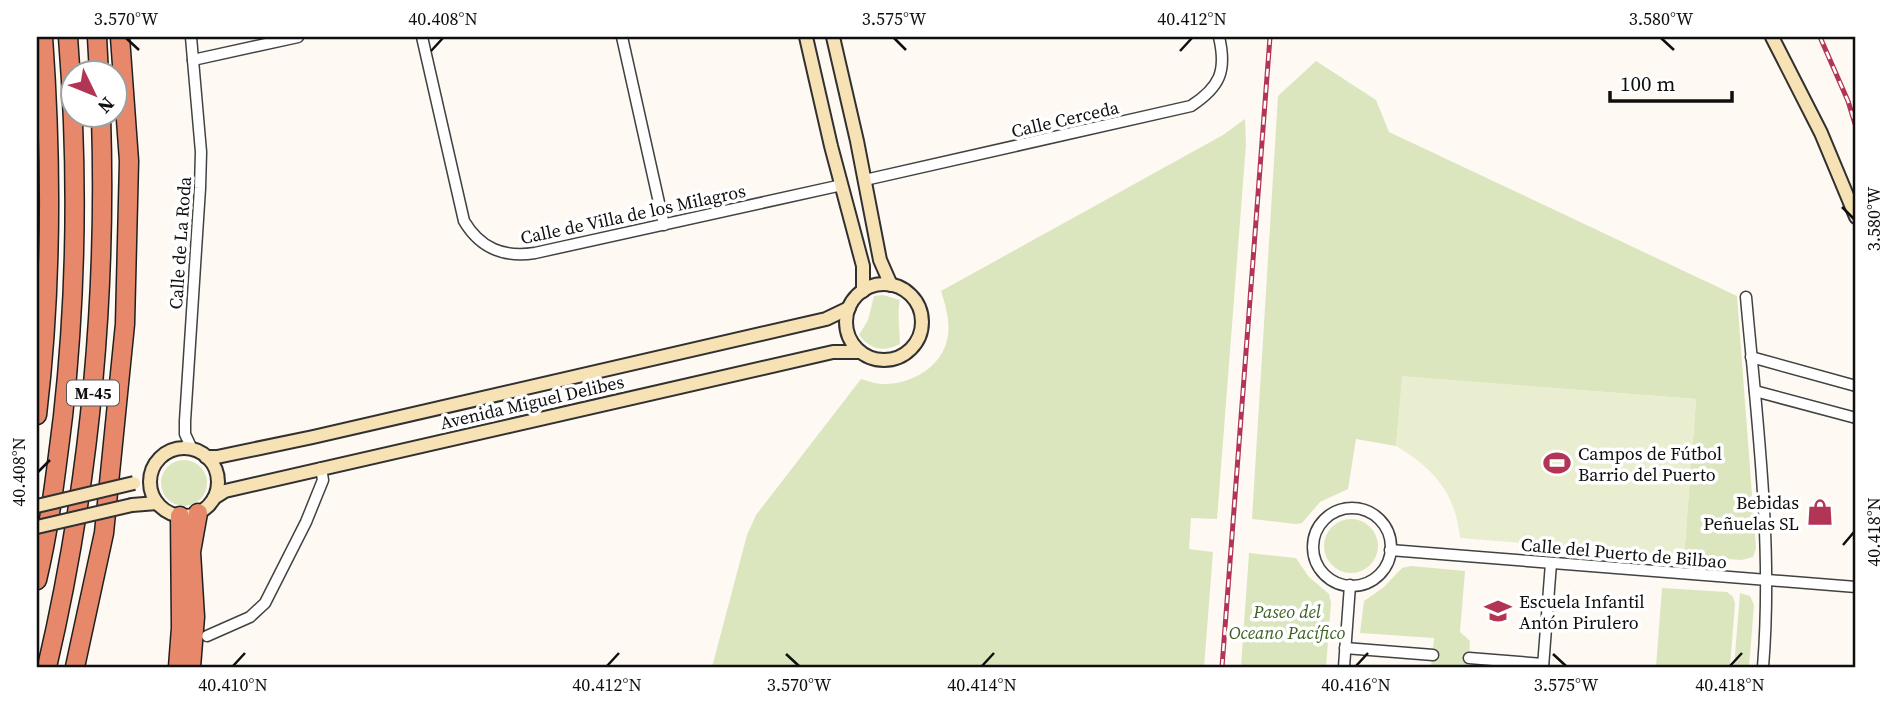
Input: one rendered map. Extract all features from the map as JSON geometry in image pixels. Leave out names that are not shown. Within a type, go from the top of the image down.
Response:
[{"type":"highway","points":[[37,415],[48,296],[50,204],[43,37]]},
{"type":"highway","name":"M-45","points":[[37,580],[55,483],[72,313],[76,200],[68,37]]},
{"type":"highway","points":[[97,37],[98,60]]},
{"type":"highway","points":[[120,37],[129,161]]},
{"type":"highway","points":[[75,667],[104,533],[125,324],[131,37]]},
{"type":"highway","name":"M-45","points":[[47,667],[65,591],[94,384],[104,194],[102,130]]},
{"type":"highway","points":[[37,185],[48,145]]},
{"type":"highway","points":[[66,667],[79,618],[113,454]]},
{"type":"highway","points":[[191,667],[195,617],[191,552],[198,513]]},
{"type":"highway","points":[[178,667],[181,628],[180,516]]},
{"type":"highway","points":[[81,667],[83,639]]},
{"type":"main road","points":[[806,37],[863,265],[863,291]]},
{"type":"main road","points":[[834,37],[880,260],[891,285]]},
{"type":"main road","points":[[1772,37],[1821,133],[1856,218]]},
{"type":"main road","points":[[877,285],[891,285],[913,298],[922,320],[921,333],[906,353],[895,359],[871,358],[860,352],[849,336],[849,308],[863,291],[877,285]]},
{"type":"main road","name":"Avenida Miguel Delibes","points":[[206,457],[313,437],[786,329],[826,319],[849,308]]},
{"type":"main road","name":"Avenida Miguel Delibes","points":[[214,498],[225,491],[321,468],[833,352],[860,352]]},
{"type":"main road","points":[[37,506],[134,483],[152,473],[163,456],[182,449],[192,449],[206,457],[216,472],[217,490],[207,507],[198,513],[180,516],[157,503],[151,489],[152,473]]},
{"type":"main road","points":[[37,527],[132,505],[157,503]]},
{"type":"street","name":"Calle de La Roda","points":[[191,37],[201,152],[184,421],[185,434],[192,449]]},
{"type":"street","points":[[193,60],[276,39],[298,37]]},
{"type":"street","name":"Calle de Villa de los Milagros","points":[[422,37],[464,221],[469,230],[489,249],[518,256],[842,184]]},
{"type":"street","points":[[622,37],[664,225]]},
{"type":"street","name":"Calle Cerceda","points":[[865,180],[1191,106],[1215,86],[1223,71],[1224,56],[1219,37]]},
{"type":"street","points":[[1746,297],[1767,580],[1763,667]]},
{"type":"street","points":[[1751,357],[1856,386]]},
{"type":"street","points":[[1755,391],[1855,417]]},
{"type":"street","points":[[207,636],[250,617],[265,603],[306,522],[323,480],[321,468]]},
{"type":"street","points":[[1355,508],[1369,512],[1386,528],[1390,550],[1386,564],[1377,576],[1365,583],[1350,586],[1326,576],[1316,562],[1314,536],[1323,520],[1337,510],[1355,508]]},
{"type":"street","name":"Calle del Puerto de Bilbao","points":[[1390,550],[1856,587]]},
{"type":"street","points":[[1469,658],[1543,666],[1551,563]]},
{"type":"street","points":[[1344,667],[1350,586]]},
{"type":"street","points":[[1345,649],[1433,655]]},
{"type":"green space","points":[[1316,61],[1376,100],[1389,132],[1737,296],[1756,548],[1753,557],[1742,560],[1684,556],[1696,399],[1403,377],[1396,446],[1356,439],[1348,489],[1320,502],[1302,523],[1252,519],[1278,96]]},
{"type":"green space","points":[[1245,119],[1246,144],[1217,519],[1191,518],[1189,549],[1213,552],[1204,667],[712,667],[747,535],[756,515],[861,379],[893,384],[922,373],[938,359],[944,350],[948,328],[941,291],[1223,135]]},
{"type":"green space","points":[[883,295],[900,300],[900,344],[882,349],[868,344],[859,335],[868,320],[874,296]]},
{"type":"green space","name":"Campos de Fútbol Barrio del Puerto","points":[[1402,376],[1696,399],[1684,556],[1460,538],[1453,507],[1440,483],[1432,473],[1396,446]]},
{"type":"green space","points":[[184,460],[193,461],[200,467],[206,474],[206,492],[200,499],[193,505],[184,506],[175,505],[168,499],[162,492],[161,483],[162,474],[168,467],[175,461]]},
{"type":"green space","points":[[1351,519],[1370,527],[1378,546],[1370,565],[1351,573],[1332,565],[1324,546],[1332,527]]},
{"type":"green space","name":"Paseo del Oceano Pacífico","points":[[1249,553],[1296,558],[1309,577],[1329,594],[1331,603],[1326,667],[1241,667]]},
{"type":"green space","points":[[1411,566],[1465,571],[1460,632],[1470,641],[1468,667],[1431,667],[1434,638],[1360,633],[1364,601],[1384,587],[1402,568]]},
{"type":"green space","points":[[1662,588],[1727,592],[1733,597],[1735,604],[1730,667],[1656,667]]},
{"type":"green space","points":[[1740,593],[1750,596],[1754,605],[1749,667],[1734,667]]},
{"type":"railway","points":[[1222,667],[1270,37]]},
{"type":"railway","points":[[1820,37],[1848,101],[1856,127]]},
{"type":"place","name":"Campos de Fútbol Barrio del Puerto","points":[[1557,463]]},
{"type":"place","name":"Bebidas Peñuelas SL","points":[[1820,512]]},
{"type":"place","name":"Escuela Infantil Antón Pirulero","points":[[1498,611]]}]
